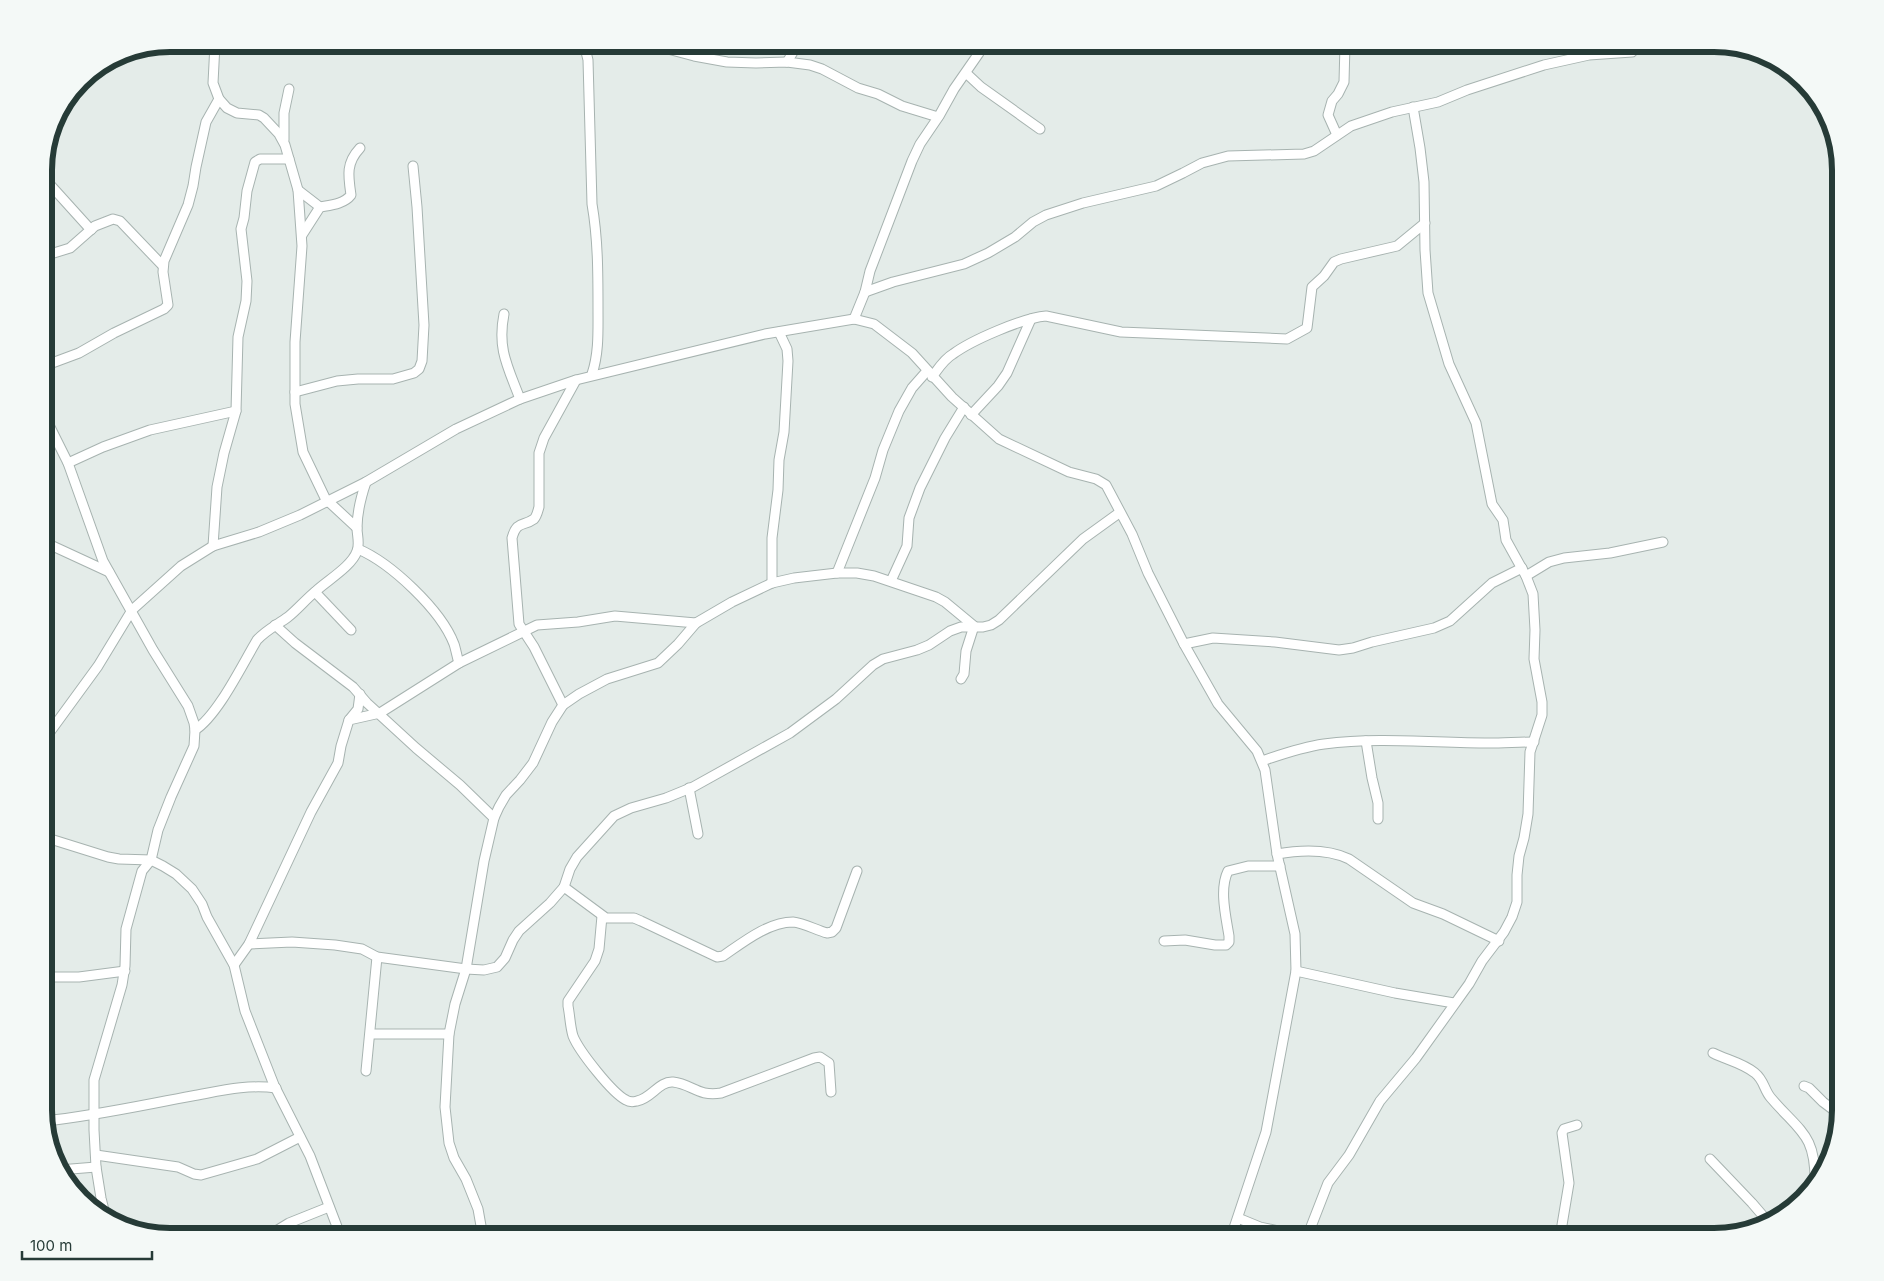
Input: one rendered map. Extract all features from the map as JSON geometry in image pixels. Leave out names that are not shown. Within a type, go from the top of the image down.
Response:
[{"type":"street","points":[[215,52],[213,83],[219,99],[227,108],[238,114],[258,115],[264,118],[279,134],[285,145],[298,190],[302,234],[295,342],[296,419],[303,452],[328,502],[357,528]]},
{"type":"street","points":[[586,52],[588,60],[592,204],[596,225],[598,260],[596,361],[592,374]]},
{"type":"street","points":[[679,52],[727,62],[787,62],[810,65],[822,69],[858,88],[938,117]]},
{"type":"street","points":[[787,62],[793,52]]},
{"type":"street","points":[[854,319],[865,292],[870,271],[912,161],[920,144],[979,52]]},
{"type":"street","points":[[1337,135],[1328,115],[1332,101],[1344,82],[1344,52]]},
{"type":"street","points":[[865,292],[893,282],[964,264],[988,253],[1046,215],[1083,203],[1156,186],[1202,163],[1228,156],[1304,154],[1314,151],[1351,126],[1413,107],[1438,102],[1486,83],[1563,59],[1632,52]]},
{"type":"street","points":[[966,73],[989,93],[1040,129]]},
{"type":"street","points":[[285,145],[284,112],[289,89]]},
{"type":"street","points":[[53,363],[79,353],[125,327],[164,309],[168,302],[163,266],[188,205],[206,122],[219,99]]},
{"type":"street","points":[[1309,1228],[1325,1188],[1352,1149],[1380,1101],[1416,1058],[1482,961],[1498,941],[1512,917],[1517,902],[1517,875],[1527,822],[1530,752],[1541,721],[1542,702],[1534,659],[1534,603],[1524,572],[1506,540],[1503,520],[1492,504],[1476,423],[1450,364],[1428,293],[1424,182],[1413,107]]},
{"type":"street","points":[[302,234],[320,207],[338,204],[349,198],[351,195],[349,180],[350,163],[352,156],[360,148]]},
{"type":"street","points":[[213,546],[217,487],[224,452],[236,410],[238,337],[246,301],[246,274],[241,229],[247,191],[255,162],[260,159],[289,159]]},
{"type":"street","points":[[295,392],[337,381],[393,379],[414,373],[419,369],[422,361],[424,326],[413,166]]},
{"type":"street","points":[[53,188],[91,230]]},
{"type":"street","points":[[298,190],[320,207]]},
{"type":"street","points":[[53,253],[70,248],[91,230],[113,219],[120,221],[163,266]]},
{"type":"street","points":[[837,573],[875,478],[883,450],[898,411],[912,388],[952,354],[987,336],[1031,319],[1046,316],[1120,332],[1258,336],[1287,339],[1307,328],[1312,287],[1324,276],[1334,262],[1397,246],[1425,223]]},
{"type":"street","points":[[504,314],[501,331],[502,348],[520,399]]},
{"type":"street","points":[[53,728],[98,666],[132,610],[181,566],[213,546],[259,532],[328,502],[456,429],[520,399],[592,374],[779,332],[854,319],[874,324],[918,358],[929,374],[1000,439],[1069,472],[1096,479],[1106,485],[1119,513],[1132,534],[1148,573],[1184,644],[1213,696],[1257,751],[1262,761],[1265,770],[1277,854],[1295,934],[1296,971],[1266,1132],[1234,1228]]},
{"type":"street","points":[[971,414],[998,386],[1007,372],[1031,319]]},
{"type":"street","points":[[772,583],[772,538],[778,490],[779,460],[784,432],[788,362],[787,349],[779,332]]},
{"type":"street","points":[[563,705],[534,647],[519,624],[512,538],[514,530],[521,523],[534,518],[537,514],[539,507],[540,453],[544,438],[576,380]]},
{"type":"street","points":[[891,581],[907,546],[909,518],[920,488],[945,438],[964,408]]},
{"type":"street","points":[[68,463],[103,447],[150,430],[236,410]]},
{"type":"street","points":[[53,434],[68,463],[108,572],[188,706],[195,730],[194,746],[158,830],[151,860],[142,871],[129,916],[125,945],[125,971],[94,1080],[96,1167],[103,1208]]},
{"type":"street","points":[[195,730],[202,725],[222,697],[257,640],[264,632],[301,606],[340,571],[358,549],[357,528],[361,496],[366,482]]},
{"type":"street","points":[[248,944],[292,942],[335,945],[362,949],[378,957],[466,969],[484,970],[497,967],[505,958],[512,940],[519,930],[550,903],[564,887],[570,869],[577,857],[614,816],[631,808],[666,798],[689,788],[790,733],[836,698],[873,664],[923,648],[950,631],[961,627],[991,625],[999,620],[1083,539],[1119,513]]},
{"type":"street","points":[[1184,644],[1213,638],[1275,642],[1339,650],[1353,648],[1434,628],[1450,621],[1492,583],[1549,562],[1564,558],[1610,553],[1663,542]]},
{"type":"street","points":[[53,546],[108,572]]},
{"type":"street","points":[[358,549],[370,554],[388,567],[434,612],[454,644],[459,663]]},
{"type":"street","points":[[481,1228],[478,1209],[449,1144],[445,1107],[449,1034],[455,1004],[466,969],[484,861],[494,818],[506,795],[533,763],[552,722],[563,705],[607,679],[658,663],[696,623],[732,602],[772,583],[794,578],[837,573],[857,573],[891,581],[936,596],[974,626]]},
{"type":"street","points":[[315,592],[351,630]]},
{"type":"street","points":[[349,720],[380,713],[459,663],[537,624],[578,622],[614,616],[696,623]]},
{"type":"street","points":[[275,625],[360,694],[494,818]]},
{"type":"street","points":[[961,679],[964,674],[966,651],[974,626]]},
{"type":"street","points":[[234,966],[248,944],[311,812],[338,763],[349,720],[358,709],[360,694]]},
{"type":"street","points":[[1262,761],[1295,750],[1324,744],[1366,741],[1405,740],[1488,744],[1534,742]]},
{"type":"street","points":[[1366,741],[1378,803],[1378,819]]},
{"type":"street","points":[[689,788],[698,834]]},
{"type":"street","points":[[53,840],[108,857],[151,860],[176,874],[192,889],[234,966],[245,1011],[276,1088],[300,1137],[337,1228]]},
{"type":"street","points":[[1277,854],[1312,852],[1341,855],[1350,859],[1413,903],[1444,914],[1498,941]]},
{"type":"street","points":[[1164,941],[1185,940],[1215,946],[1226,945],[1229,942],[1229,936],[1224,892],[1228,871],[1248,866],[1280,866]]},
{"type":"street","points":[[564,887],[602,916],[611,919],[634,918],[676,936],[711,956],[717,957],[723,956],[760,932],[778,925],[793,922],[827,933],[832,932],[836,928],[858,871]]},
{"type":"street","points":[[602,916],[599,949],[595,961],[568,1001],[568,1006],[573,1036],[579,1048],[598,1073],[625,1100],[640,1101],[666,1083],[673,1082],[710,1095],[720,1093],[814,1058],[820,1058],[829,1063],[831,1092]]},
{"type":"street","points":[[366,1071],[378,957]]},
{"type":"street","points":[[53,977],[79,977],[125,971]]},
{"type":"street","points":[[1296,971],[1394,993],[1454,1003]]},
{"type":"street","points":[[371,1034],[449,1034]]},
{"type":"street","points":[[1713,1053],[1723,1059],[1745,1066],[1761,1078],[1770,1097],[1802,1130],[1810,1143],[1814,1173]]},
{"type":"street","points":[[53,1120],[94,1116],[226,1090],[259,1086],[276,1088]]},
{"type":"street","points":[[1804,1086],[1832,1108]]},
{"type":"street","points":[[1562,1228],[1569,1183],[1562,1133],[1564,1129],[1577,1125]]},
{"type":"street","points":[[96,1155],[178,1167],[201,1175],[258,1159],[300,1137]]},
{"type":"street","points":[[1710,1160],[1764,1217]]},
{"type":"street","points":[[68,1169],[96,1167]]},
{"type":"street","points":[[281,1228],[329,1207]]},
{"type":"street","points":[[1238,1218],[1265,1228]]}]
